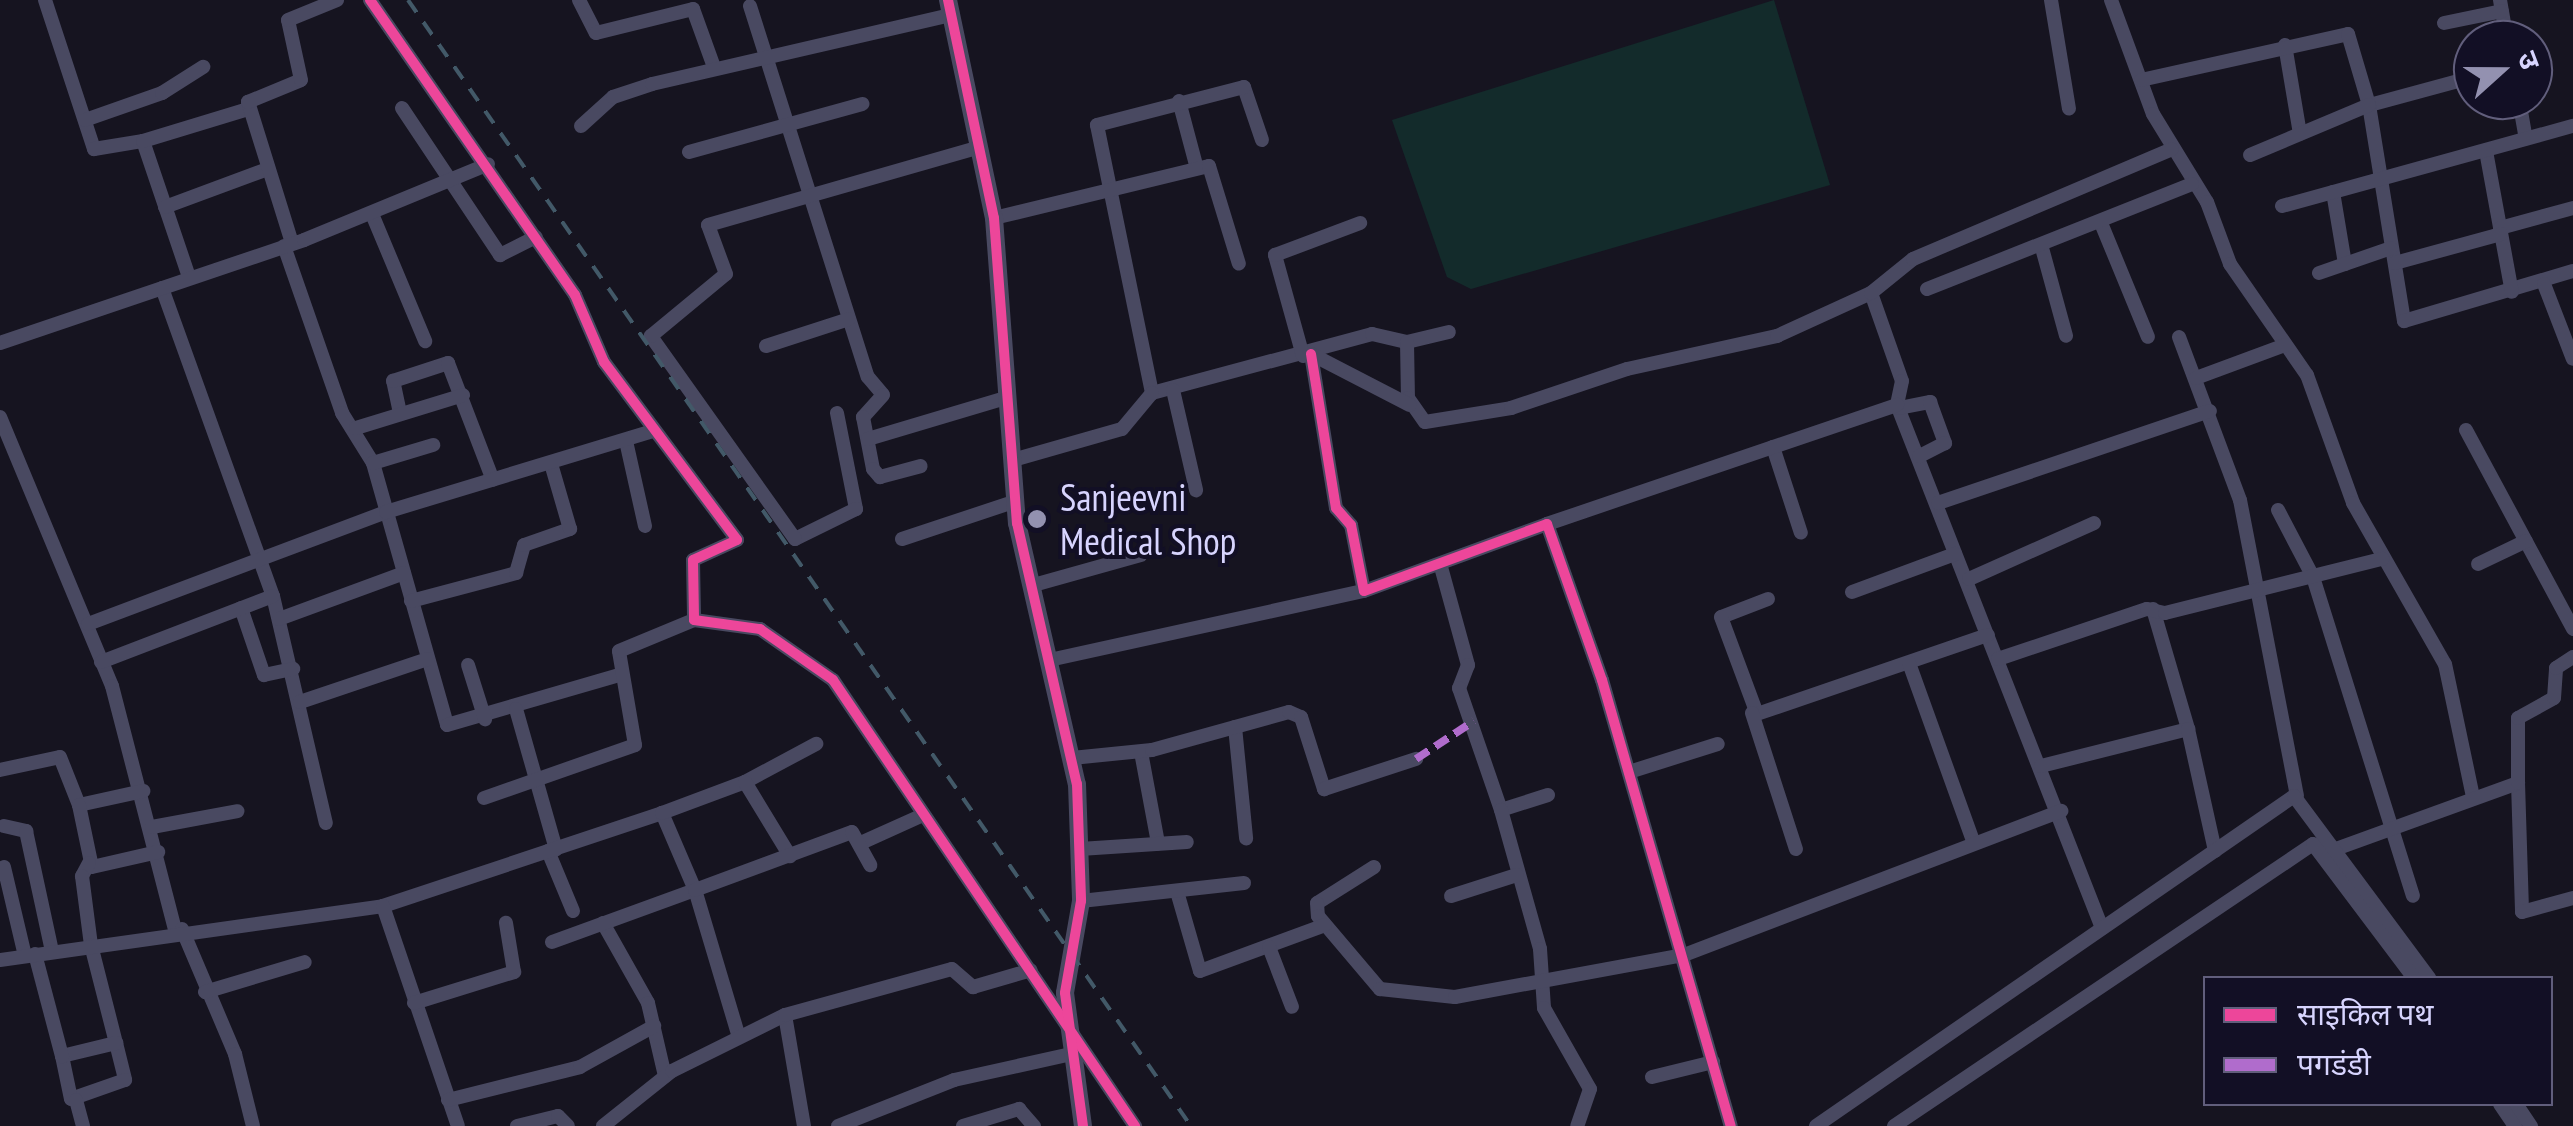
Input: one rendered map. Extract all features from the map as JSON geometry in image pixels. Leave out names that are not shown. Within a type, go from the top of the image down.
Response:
[{"type":"street","points":[[45,0],[98,151],[143,142],[248,109]]},
{"type":"street","points":[[337,0],[288,20],[301,80],[251,97],[248,109],[288,245],[372,464],[447,725],[485,719],[622,674]]},
{"type":"street","points":[[370,0],[444,119],[488,164],[536,237],[652,431],[737,540],[693,560],[694,620],[684,632],[622,648],[622,674],[638,742],[484,798]]},
{"type":"street","points":[[579,0],[596,33],[693,4],[714,67]]},
{"type":"street","points":[[2050,0],[2069,109]]},
{"type":"street","points":[[2111,0],[2172,149],[2230,264],[2308,376],[2382,559],[2446,664],[2473,798]]},
{"type":"street","points":[[750,6],[868,377],[883,395],[864,417],[875,474],[921,466]]},
{"type":"street","points":[[2444,23],[2501,6]]},
{"type":"street","points":[[581,126],[614,97],[764,53],[949,7],[994,218],[1016,501],[1030,586],[1054,660],[1072,758],[1082,901],[1071,928],[1067,1054],[1082,1126]]},
{"type":"street","points":[[2141,80],[2348,34],[2369,106],[2378,182],[2404,321],[2544,284],[2573,271]]},
{"type":"street","points":[[2285,45],[2300,134]]},
{"type":"street","points":[[84,120],[162,93],[203,67]]},
{"type":"street","points":[[2250,155],[2369,106],[2453,82]]},
{"type":"street","points":[[1152,393],[1107,189],[1100,120],[1249,88],[1262,140]]},
{"type":"street","points":[[1179,101],[1196,166]]},
{"type":"street","points":[[689,152],[862,104]]},
{"type":"street","points":[[402,108],[445,183],[500,255],[536,237]]},
{"type":"street","points":[[2523,120],[2526,138]]},
{"type":"street","points":[[2282,206],[2573,126]]},
{"type":"street","points":[[143,142],[189,277]]},
{"type":"street","points":[[837,413],[856,510],[795,539],[651,336],[726,274],[708,225],[811,191],[980,147]]},
{"type":"street","points":[[1307,355],[1410,405],[1432,424],[1511,408],[1627,369],[1777,336],[1871,293],[1913,259],[2172,149]]},
{"type":"street","points":[[2486,150],[2512,292]]},
{"type":"street","points":[[0,343],[288,245],[488,164]]},
{"type":"street","points":[[994,218],[1196,166],[1209,166],[1218,180],[1239,264]]},
{"type":"street","points":[[165,207],[268,170]]},
{"type":"street","points":[[1928,290],[2042,248],[2192,184]]},
{"type":"street","points":[[2333,192],[2345,264]]},
{"type":"street","points":[[2395,263],[2573,208]]},
{"type":"street","points":[[372,214],[425,341]]},
{"type":"street","points":[[1360,223],[1275,255],[1307,355],[1336,508],[1351,524],[1364,591]]},
{"type":"street","points":[[2101,223],[2148,337]]},
{"type":"street","points":[[2042,248],[2066,336]]},
{"type":"street","points":[[2319,273],[2391,248]]},
{"type":"street","points":[[2544,284],[2573,359]]},
{"type":"street","points":[[162,288],[274,596],[294,669],[326,823]]},
{"type":"street","points":[[1871,293],[1902,381],[1898,406],[1955,554],[1969,579],[2102,928]]},
{"type":"street","points":[[766,346],[849,319]]},
{"type":"street","points":[[1013,460],[1122,429],[1152,393],[1379,333],[1407,342],[1449,332]]},
{"type":"street","points":[[2179,337],[2210,411],[2257,590],[2297,796],[2413,976]]},
{"type":"street","points":[[1407,342],[1410,405]]},
{"type":"street","points":[[2196,378],[2285,344]]},
{"type":"street","points":[[400,413],[393,381],[437,362],[453,369],[492,480]]},
{"type":"street","points":[[1173,390],[1196,490]]},
{"type":"street","points":[[356,428],[462,395]]},
{"type":"street","points":[[868,439],[1009,397]]},
{"type":"street","points":[[1054,660],[1364,591],[1772,447],[1898,406],[1930,402],[1945,443],[1918,456]]},
{"type":"street","points":[[1938,503],[2210,411]]},
{"type":"street","points":[[0,417],[88,624],[143,790],[179,930],[235,1054],[253,1126]]},
{"type":"street","points":[[2466,430],[2573,630]]},
{"type":"street","points":[[88,624],[386,512],[492,480],[552,467],[652,431]]},
{"type":"street","points":[[626,440],[644,526]]},
{"type":"street","points":[[372,464],[433,446]]},
{"type":"street","points":[[1772,447],[1800,533]]},
{"type":"street","points":[[411,601],[516,574],[524,545],[570,529],[552,467]]},
{"type":"street","points":[[902,538],[1016,501]]},
{"type":"street","points":[[2278,510],[2313,577],[2394,824],[2412,896]]},
{"type":"street","points":[[1969,579],[2094,523]]},
{"type":"street","points":[[1547,524],[1629,772],[1731,1126]]},
{"type":"street","points":[[2478,564],[2526,541]]},
{"type":"street","points":[[1852,592],[1955,554]]},
{"type":"street","points":[[1030,586],[1141,555]]},
{"type":"street","points":[[1998,659],[2154,609],[2257,590],[2382,559]]},
{"type":"street","points":[[1441,567],[1468,665],[1459,688],[1501,810],[1543,987],[1544,1008],[1590,1089],[1577,1126]]},
{"type":"street","points":[[280,619],[404,573]]},
{"type":"street","points":[[101,662],[274,596]]},
{"type":"street","points":[[1768,599],[1721,617],[1796,849]]},
{"type":"street","points":[[241,608],[264,675],[294,669]]},
{"type":"street","points":[[2154,609],[2188,728],[2215,852]]},
{"type":"street","points":[[694,620],[760,630],[810,656],[1032,970],[1135,1126]]},
{"type":"street","points":[[1752,713],[1988,635]]},
{"type":"street","points":[[2573,657],[2556,668],[2554,698],[2518,718],[2522,912],[2573,898]]},
{"type":"street","points":[[300,702],[428,659]]},
{"type":"street","points":[[1909,663],[1973,841]]},
{"type":"street","points":[[468,664],[485,719]]},
{"type":"street","points":[[516,709],[552,850],[573,911]]},
{"type":"street","points":[[1072,758],[1141,752],[1235,727],[1300,717],[1324,789],[1416,759]]},
{"type":"street","points":[[1235,727],[1246,838]]},
{"type":"street","points":[[2040,766],[2188,728]]},
{"type":"street","points":[[0,958],[179,930],[383,906],[746,782],[816,744]]},
{"type":"street","points":[[1629,772],[1718,744]]},
{"type":"street","points":[[1141,752],[1158,843]]},
{"type":"street","points":[[0,770],[60,756],[79,805],[89,864],[82,876],[90,944],[124,1086],[76,1100]]},
{"type":"street","points":[[746,782],[790,856]]},
{"type":"street","points":[[1894,1126],[2306,846],[2333,849],[2394,824],[2518,784]]},
{"type":"street","points":[[79,805],[143,790]]},
{"type":"street","points":[[1501,810],[1548,795]]},
{"type":"street","points":[[1816,1126],[2297,796]]},
{"type":"street","points":[[152,828],[238,811]]},
{"type":"street","points":[[1374,867],[1317,902],[1324,925],[1385,991],[1455,997],[1543,987],[1684,955],[1973,841],[2060,812]]},
{"type":"street","points":[[662,813],[695,890],[738,1034]]},
{"type":"street","points":[[863,842],[923,815]]},
{"type":"street","points":[[4,826],[26,831],[52,951]]},
{"type":"street","points":[[552,942],[852,832],[863,842],[870,865]]},
{"type":"street","points":[[1080,849],[1187,842]]},
{"type":"street","points":[[2333,849],[2428,976]]},
{"type":"street","points":[[89,864],[158,852]]},
{"type":"street","points":[[4,867],[83,1126]]},
{"type":"street","points":[[1450,896],[1517,874]]},
{"type":"street","points":[[1082,901],[1178,896],[1244,882]]},
{"type":"street","points":[[1178,896],[1200,971],[1324,925]]},
{"type":"street","points":[[383,906],[458,1126]]},
{"type":"street","points":[[414,1003],[514,972],[506,923]]},
{"type":"street","points":[[602,923],[654,1026],[665,1076]]},
{"type":"street","points":[[1269,948],[1292,1006]]},
{"type":"street","points":[[205,992],[305,962]]},
{"type":"street","points":[[603,1126],[665,1076],[738,1034],[785,1015],[952,969],[974,987],[1032,970]]},
{"type":"street","points":[[785,1015],[804,1126]]},
{"type":"street","points":[[448,1100],[574,1069],[654,1026]]},
{"type":"street","points":[[62,1056],[116,1043]]},
{"type":"street","points":[[838,1126],[954,1080],[1067,1054]]},
{"type":"street","points":[[1652,1077],[1713,1062]]},
{"type":"street","points":[[963,1126],[1019,1109],[1034,1126]]},
{"type":"street","points":[[518,1126],[558,1116],[568,1126]]},
{"type":"green space","points":[[1774,0],[1830,185],[1471,289],[1447,277],[1392,120]]},
{"type":"railway","points":[[408,0],[1191,1126]]},
{"type":"marked path","points":[[1416,759],[1474,721]]},
{"type":"cycle path","points":[[370,0],[575,295],[604,362],[737,540],[693,560],[694,620],[760,629],[833,680],[1135,1126]]},
{"type":"cycle path","points":[[948,0],[994,218],[1017,523],[1077,784],[1081,901],[1065,993],[1083,1126]]},
{"type":"cycle path","points":[[1311,354],[1336,508],[1351,525],[1364,591],[1547,524],[1602,680],[1731,1126]]},
{"type":"place","name":"Sanjeevni Medical Shop","points":[[1037,519]]}]
